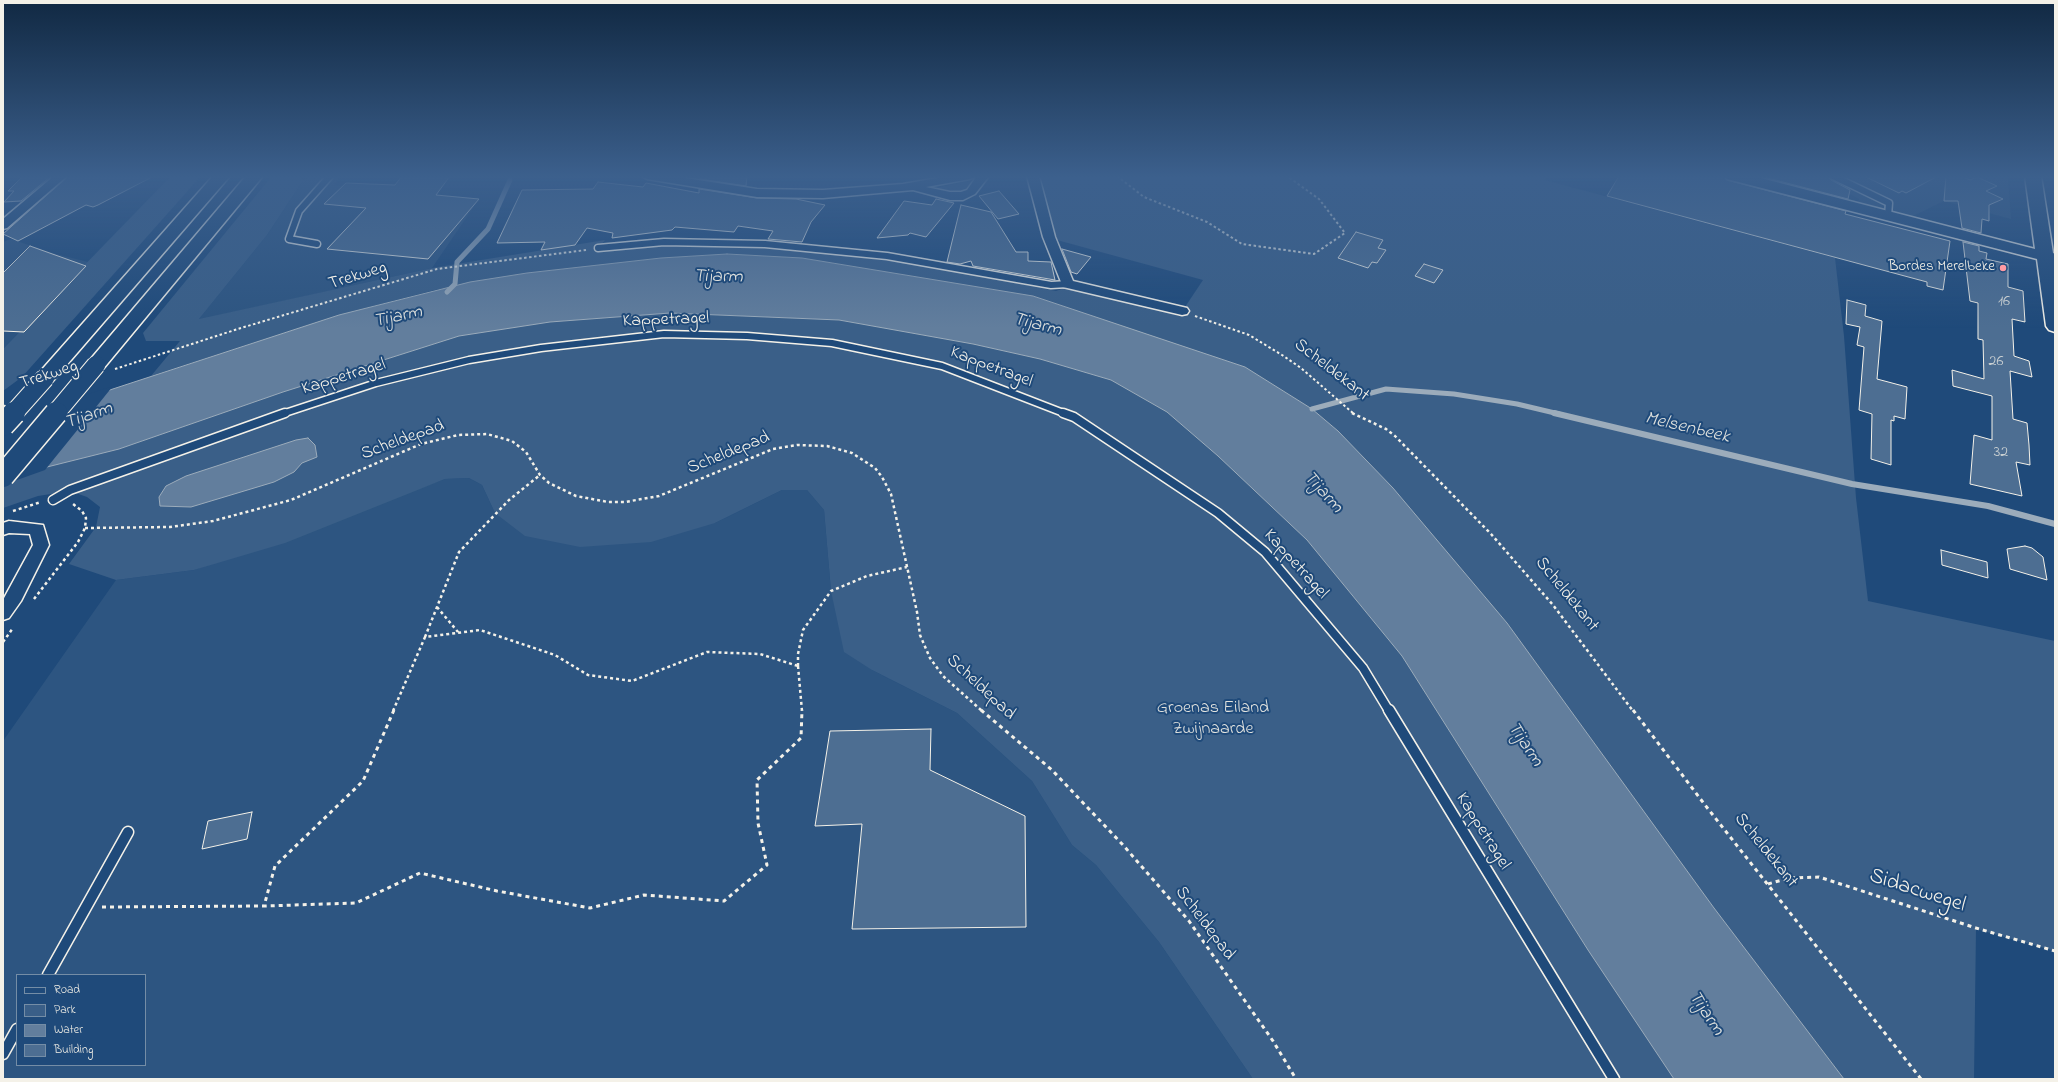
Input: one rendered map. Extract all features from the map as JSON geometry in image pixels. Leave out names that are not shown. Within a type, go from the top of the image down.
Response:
[{"type":"main road","points":[[3,425],[178,226]]},
{"type":"main road","points":[[3,476],[102,368],[216,226]]},
{"type":"main road","points":[[1928,226],[2050,258]]},
{"type":"main road","points":[[2043,226],[2050,258],[2055,326]]},
{"type":"street","points":[[1047,226],[1068,284],[1182,311]]},
{"type":"street","points":[[3,529],[9,527],[37,529],[41,546],[16,596],[3,613]]},
{"type":"lane","points":[[293,226],[289,239],[317,244]]},
{"type":"lane","points":[[598,248],[664,242],[765,244],[887,256],[1051,285],[1068,284]]},
{"type":"lane","name":"Kappetragel","points":[[53,500],[70,490],[89,483],[276,416],[376,383],[469,360],[541,348],[664,334],[747,336],[832,343],[942,366],[1074,416],[1218,512],[1265,552],[1363,668],[1614,1079]]},
{"type":"lane","points":[[49,974],[128,832]]},
{"type":"lane","points":[[3,1054],[16,1031]]},
{"type":"path","points":[[1214,226],[1242,244],[1314,254],[1345,233],[1340,226]]},
{"type":"path","name":"Trekweg","points":[[102,368],[429,271],[462,265],[598,248]]},
{"type":"path","name":"Scheldekant","points":[[1182,311],[1255,339],[1301,368],[1356,416],[1386,429],[1395,436],[1433,472],[1491,534],[1558,612],[1705,805],[1921,1079]]},
{"type":"path","name":"Scheldepad","points":[[30,606],[78,542],[85,528],[170,527],[221,519],[291,500],[421,444],[458,435],[487,434],[512,441],[526,452],[540,474],[549,484],[576,496],[608,502],[625,502],[659,496],[773,449],[798,445],[827,446],[852,453],[867,462],[882,477],[890,494],[917,612],[920,635],[934,664],[963,695],[1052,770],[1123,845],[1189,921],[1273,1040],[1296,1079]]},
{"type":"path","points":[[264,906],[275,866],[364,781],[459,552],[509,500],[540,474]]},
{"type":"path","points":[[86,907],[264,906],[356,903],[420,873],[496,891],[590,908],[644,896],[724,902],[767,865],[758,823],[757,780],[801,738],[802,701],[798,654],[803,630],[831,592],[867,576],[907,567]]},
{"type":"path","points":[[437,607],[459,633]]},
{"type":"path","points":[[3,642],[16,624]]},
{"type":"path","points":[[425,637],[480,630],[554,655],[588,675],[632,681],[707,652],[760,654],[798,666]]},
{"type":"path","name":"Sidacwegel","points":[[1768,884],[1789,878],[1819,878],[1976,928],[2055,951]]},
{"type":"shaded area","points":[[273,226],[460,226],[432,268],[198,320]]},
{"type":"shaded area","points":[[11,239],[52,253],[88,262],[3,349],[3,242]]},
{"type":"shaded area","points":[[469,478],[482,485],[495,513],[715,523],[782,490],[807,490],[824,510],[831,591],[872,670],[957,713],[1032,781],[1072,845],[1096,865],[1159,942],[1253,1079],[3,1079],[3,741],[116,580],[194,570],[445,479]]},
{"type":"green space","points":[[122,226],[156,226],[22,377],[3,391],[3,349]]},
{"type":"green space","points":[[231,226],[273,226],[199,319],[432,268],[605,240],[598,250],[640,246],[742,246],[786,249],[925,265],[1056,291],[1064,288],[1125,300],[1179,316],[1203,280],[1057,240],[1054,226],[1718,226],[1835,258],[1844,336],[1856,498],[1868,601],[2055,641],[2055,951],[1976,929],[1974,1079],[1844,1079],[1714,908],[1507,623],[1393,488],[1338,431],[1312,409],[1245,367],[1033,296],[802,258],[727,254],[661,258],[527,273],[435,290],[339,315],[151,376],[180,341],[146,341],[143,333]]},
{"type":"green space","name":"Groenas Eiland Zwijnaarde","points":[[670,313],[839,320],[973,344],[1040,359],[1111,380],[1167,412],[1218,456],[1307,540],[1402,656],[1588,950],[1674,1079],[1253,1079],[1159,942],[1096,865],[1072,845],[1032,781],[957,713],[872,670],[844,652],[831,591],[824,510],[807,490],[782,490],[715,523],[651,542],[580,547],[525,536],[495,513],[482,485],[469,478],[445,479],[285,543],[194,570],[116,580],[69,564],[96,527],[100,507],[87,497],[70,491],[38,496],[3,508],[3,483],[39,469],[119,449],[283,392],[459,336],[550,322]]},
{"type":"water","name":"Tijarm","points":[[727,254],[802,258],[1033,296],[1245,367],[1312,409],[1338,431],[1393,488],[1507,623],[1714,908],[1844,1079],[1674,1079],[1588,950],[1402,656],[1307,540],[1218,456],[1167,412],[1111,380],[1040,359],[973,344],[839,320],[670,313],[550,322],[459,336],[283,392],[119,449],[39,469],[70,403],[339,315],[470,282],[527,273],[661,258]]},
{"type":"water","points":[[308,438],[315,445],[317,457],[302,463],[294,472],[274,482],[191,507],[160,506],[159,497],[166,486],[186,476],[296,440]]},
{"type":"pier","points":[[113,386],[45,470],[3,485],[3,422]]},
{"type":"building","points":[[11,226],[45,226],[18,241],[3,234]]},
{"type":"building","points":[[348,226],[456,226],[428,259],[327,249]]},
{"type":"building","points":[[505,226],[738,226],[734,232],[675,227],[672,230],[612,238],[613,233],[587,228],[575,245],[541,250],[545,242],[497,243]]},
{"type":"building","points":[[741,226],[809,226],[802,242],[768,239],[773,231]]},
{"type":"building","points":[[885,226],[935,226],[926,237],[910,233],[908,235],[877,238]]},
{"type":"building","points":[[956,226],[1000,226],[1016,252],[1028,252],[1028,261],[1051,262],[1055,280],[973,266],[971,261],[960,264],[947,262]]},
{"type":"building","points":[[1720,226],[1894,226],[1950,241],[1943,290],[1927,286],[1927,282]]},
{"type":"building","points":[[1962,226],[1981,226],[1981,233],[1962,228]]},
{"type":"building","points":[[1356,232],[1383,240],[1378,248],[1386,250],[1377,263],[1372,262],[1368,268],[1338,258]]},
{"type":"building","points":[[1963,242],[1979,246],[1979,251],[1987,253],[1986,259],[2008,264],[2008,287],[2023,291],[2025,322],[2012,319],[2014,356],[2029,361],[2032,377],[2010,371],[2013,419],[2027,423],[2030,465],[2016,462],[2022,496],[1970,484],[1974,435],[1992,440],[1992,396],[1953,386],[1952,370],[1984,379],[1983,340],[1978,339],[1978,303],[1970,301]]},
{"type":"building","points":[[30,246],[86,266],[24,332],[3,331],[3,273]]},
{"type":"building","points":[[1062,249],[1091,257],[1077,274],[1071,272]]},
{"type":"building","points":[[1424,264],[1443,270],[1434,283],[1415,276]]},
{"type":"building","points":[[1847,300],[1866,305],[1865,316],[1882,321],[1877,379],[1907,387],[1905,419],[1894,416],[1894,421],[1891,420],[1891,465],[1871,459],[1872,414],[1859,410],[1864,347],[1857,345],[1860,327],[1846,324]]},
{"type":"building","points":[[2025,546],[2032,548],[2043,557],[2047,580],[2010,569],[2007,549]]},
{"type":"building","points":[[1941,550],[1987,562],[1988,578],[1942,565]]},
{"type":"building","points":[[931,729],[930,770],[1025,816],[1026,927],[852,929],[862,824],[815,826],[830,731]]},
{"type":"building","points":[[252,812],[247,839],[202,849],[208,821]]},
{"type":"waterway","points":[[447,292],[455,284],[457,262],[489,226]]},
{"type":"waterway","name":"Melsenbeek","points":[[1312,409],[1386,389],[1454,394],[1517,404],[1559,414]]},
{"type":"waterway","name":"Melsenbeek","points":[[1554,413],[1852,484],[1988,506],[2055,524]]},
{"type":"place","name":"Bordes Merelbeke","points":[[2003,268]]}]
